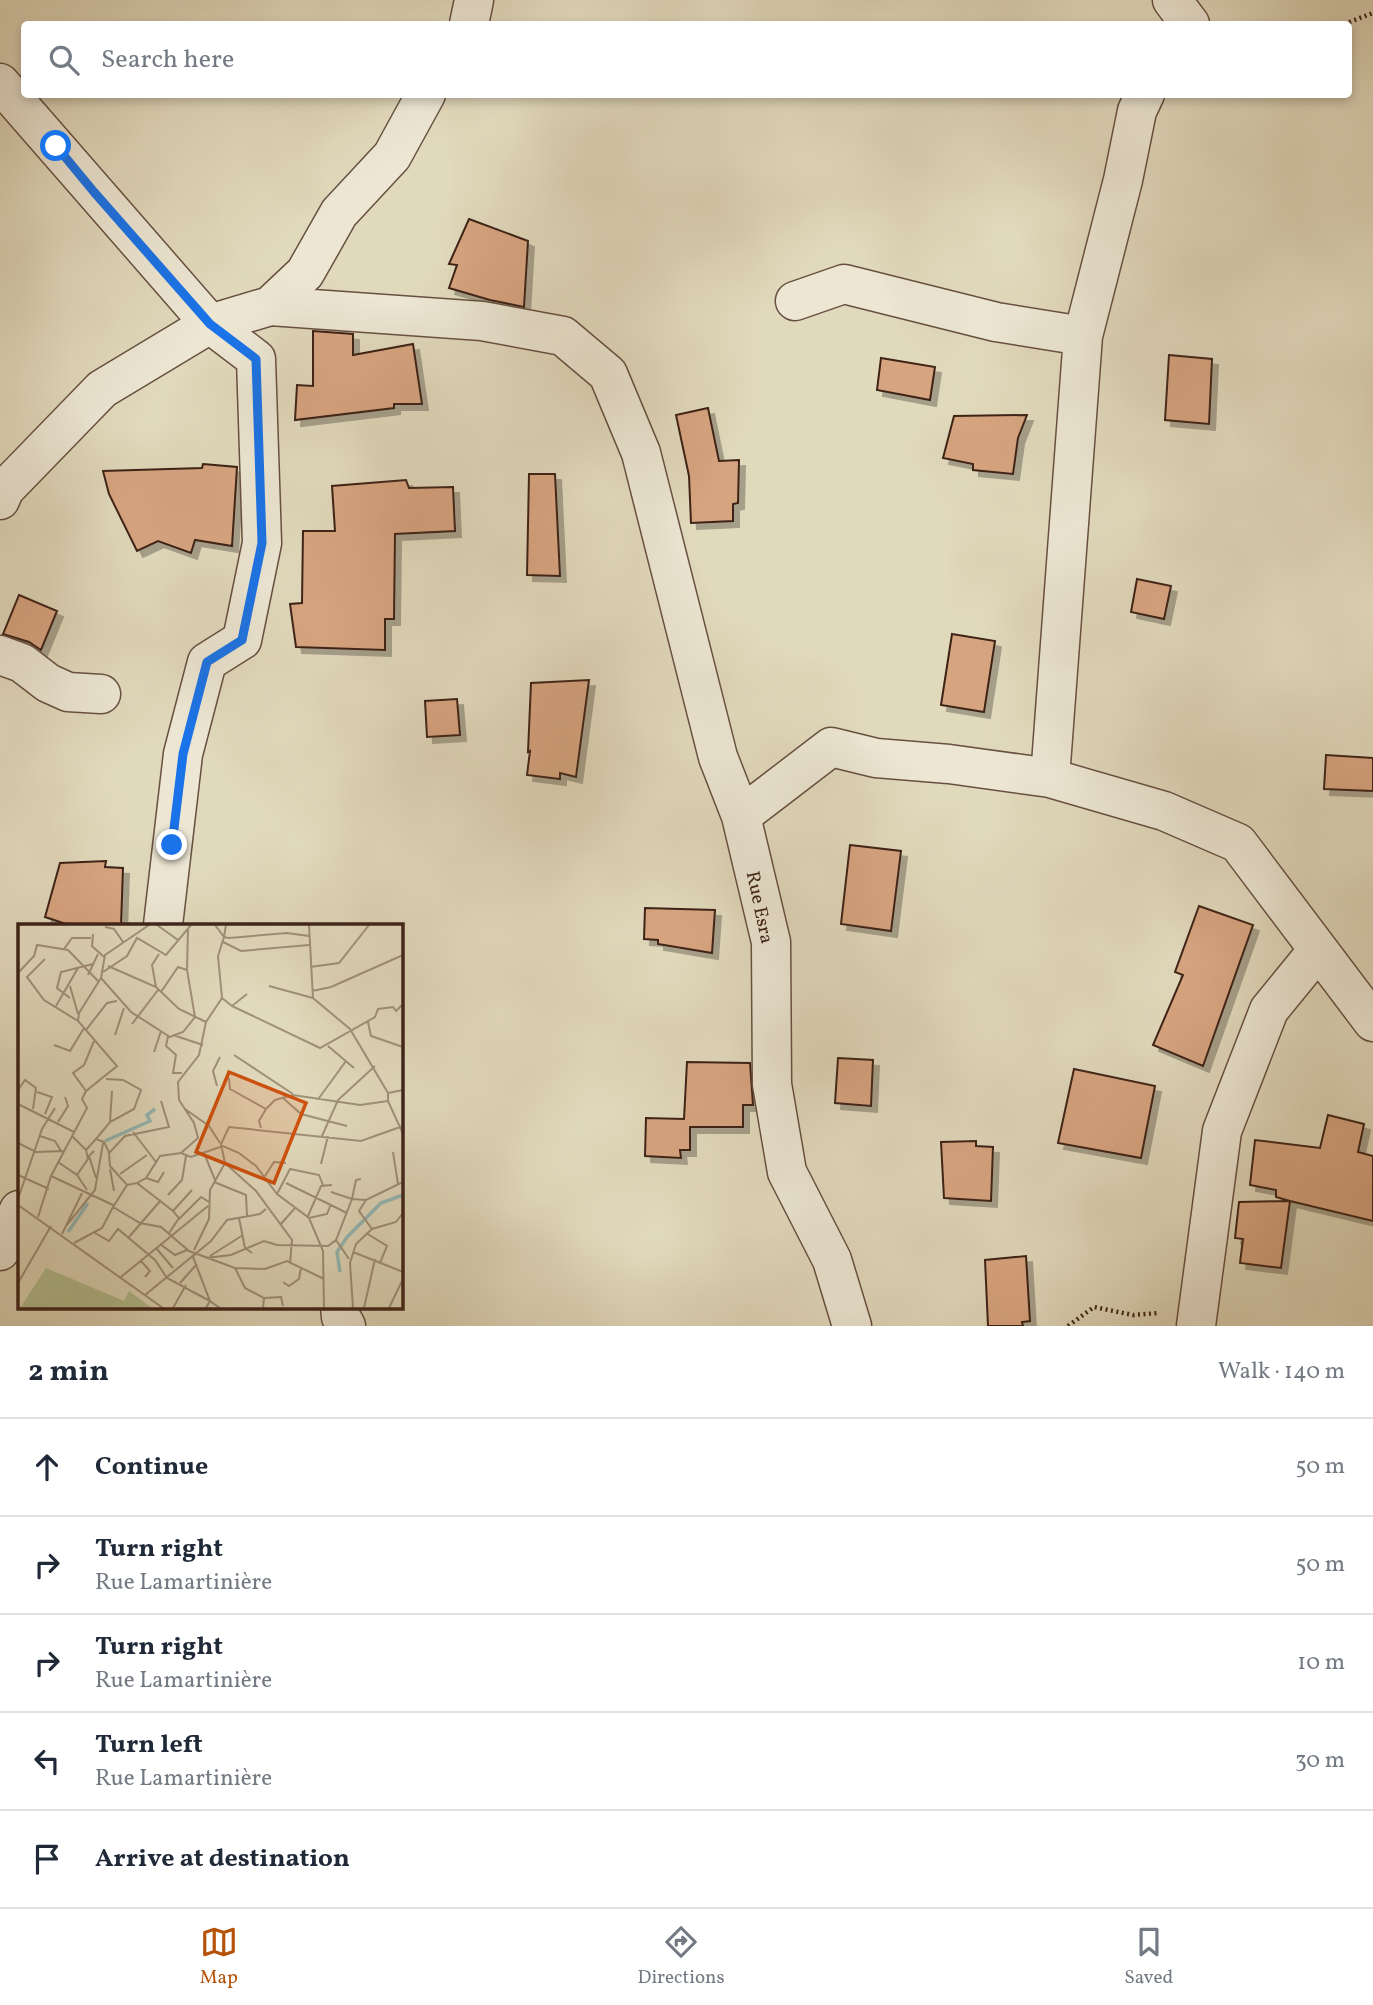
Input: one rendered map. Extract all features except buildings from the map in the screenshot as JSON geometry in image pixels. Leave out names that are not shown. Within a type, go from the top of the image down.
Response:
[{"type":"street","points":[[470,21],[474,0]]},
{"type":"street","points":[[1172,0],[1189,21]]},
{"type":"street","points":[[0,83],[14,122],[56,146],[210,324],[256,359],[262,543],[242,640],[207,662],[186,741],[163,924]]},
{"type":"street","points":[[2,492],[102,389],[210,324],[270,306],[305,273],[339,213],[392,156],[424,98]]},
{"type":"street","points":[[1050,778],[1083,336],[1123,180],[1137,111],[1143,98]]},
{"type":"street","points":[[795,301],[844,284],[996,322],[1083,336]]},
{"type":"street","name":"Rue Esra","points":[[270,306],[482,321],[563,336],[608,374],[641,453],[718,757],[741,816],[771,942],[772,1084],[787,1172],[832,1259],[852,1326]]},
{"type":"street","points":[[0,655],[22,663],[48,683],[68,692],[101,694]]},
{"type":"street","points":[[741,816],[831,747],[876,758],[949,764],[1050,778],[1164,811],[1238,843],[1373,1022]]},
{"type":"street","points":[[1196,1324],[1222,1131],[1269,1010],[1318,950]]},
{"type":"street","points":[[0,1251],[18,1212]]},
{"type":"street","points":[[340,1308],[346,1326]]},
{"type":"path","points":[[1352,21],[1373,13]]},
{"type":"path","points":[[1068,1326],[1094,1307],[1133,1315],[1173,1311],[1196,1324]]},
{"type":"route","points":[[56,146],[210,324],[256,359],[262,543],[242,640],[207,662],[183,754],[172,845]]}]
